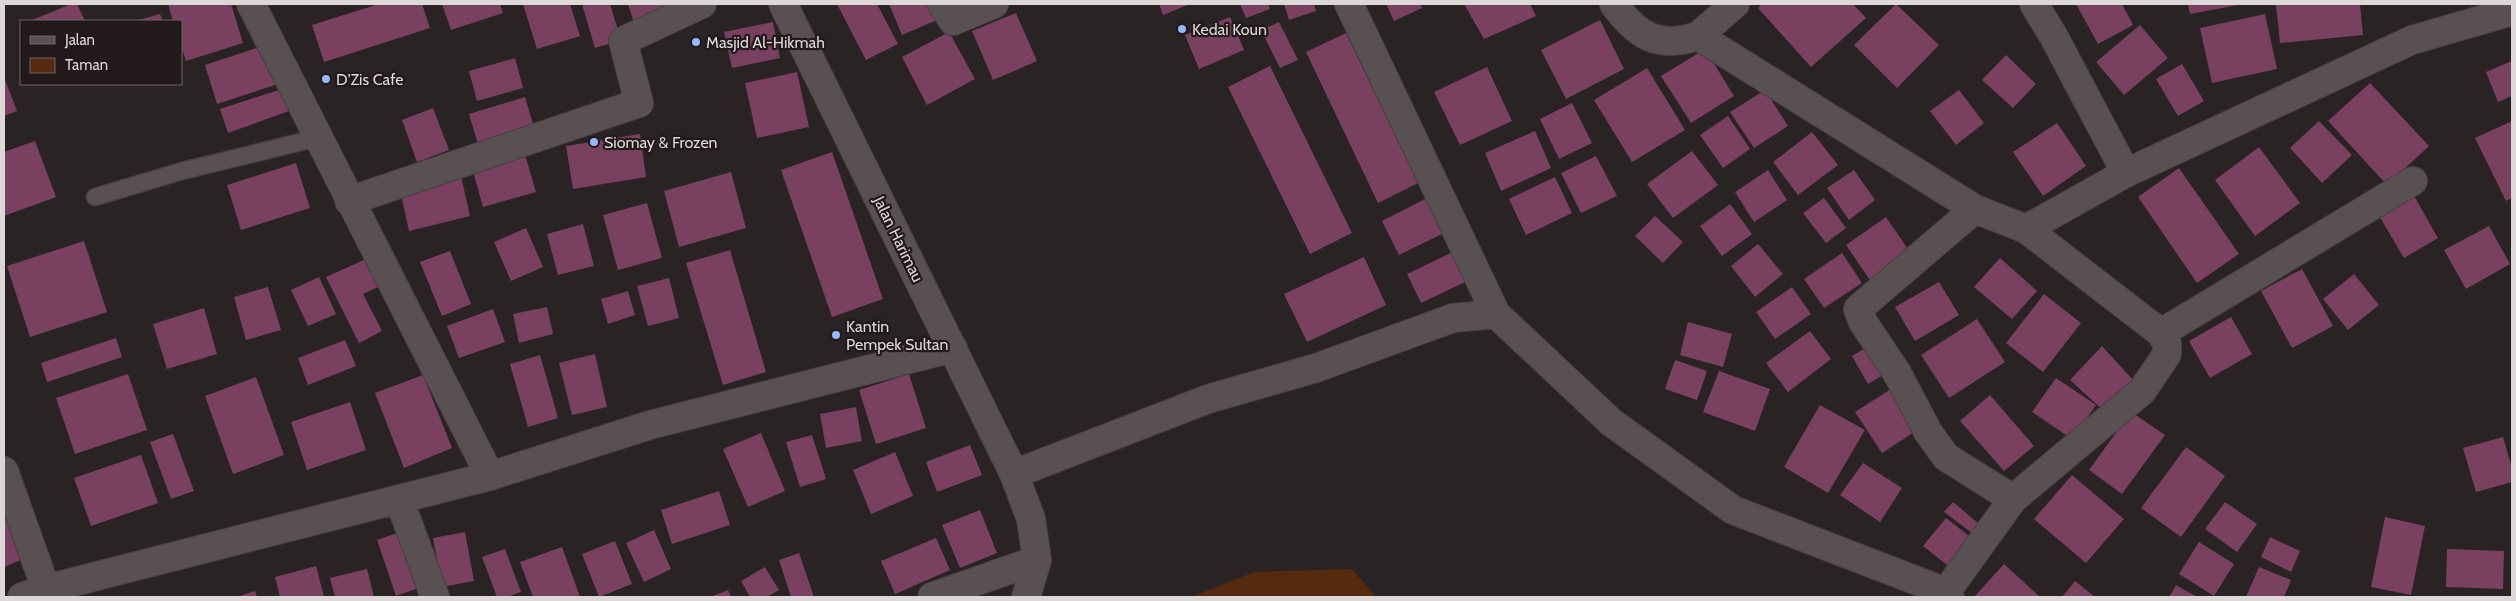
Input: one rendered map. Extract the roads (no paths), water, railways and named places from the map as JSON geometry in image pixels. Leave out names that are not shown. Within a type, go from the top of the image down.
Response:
[{"type":"street","points":[[251,4],[317,138],[490,476]]},
{"type":"street","points":[[349,201],[639,103],[623,41],[702,4]]},
{"type":"street","name":"Jalan Harimau","points":[[783,4],[1014,474],[1032,519],[1037,560]]},
{"type":"street","points":[[942,4],[952,21],[994,4]]},
{"type":"street","points":[[1350,4],[1496,314],[1611,422],[1733,510],[1948,595],[2013,499],[2142,391],[2167,354],[2167,344],[2161,333],[2026,229],[1976,209],[1698,36]]},
{"type":"street","points":[[1614,4],[1629,24],[1651,40],[1679,42],[1698,36],[1735,4]]},
{"type":"street","points":[[2034,4],[2054,37],[2126,173]]},
{"type":"street","points":[[2026,229],[2126,173],[2412,40],[2512,11]]},
{"type":"street","points":[[2161,333],[2413,181]]},
{"type":"street","points":[[1976,209],[1858,309],[1863,322],[1897,373],[1928,432],[1946,457],[2013,499]]},
{"type":"street","points":[[1014,474],[1208,399],[1316,368],[1453,318],[1496,314]]},
{"type":"street","points":[[4,471],[34,593],[490,476],[650,425],[953,348]]},
{"type":"street","points":[[399,499],[435,597]]},
{"type":"street","points":[[932,597],[1037,560]]},
{"type":"street","points":[[1026,597],[1037,560]]},
{"type":"lane","points":[[95,198],[182,171],[317,138]]},
{"type":"place","name":"Kedai Koun","points":[[1182,29]]},
{"type":"place","name":"Masjid Al-Hikmah","points":[[696,42]]},
{"type":"place","name":"D'Zis Cafe","points":[[326,79]]},
{"type":"place","name":"Siomay & Frozen","points":[[594,142]]},
{"type":"place","name":"Kantin Pempek Sultan","points":[[836,335]]}]
